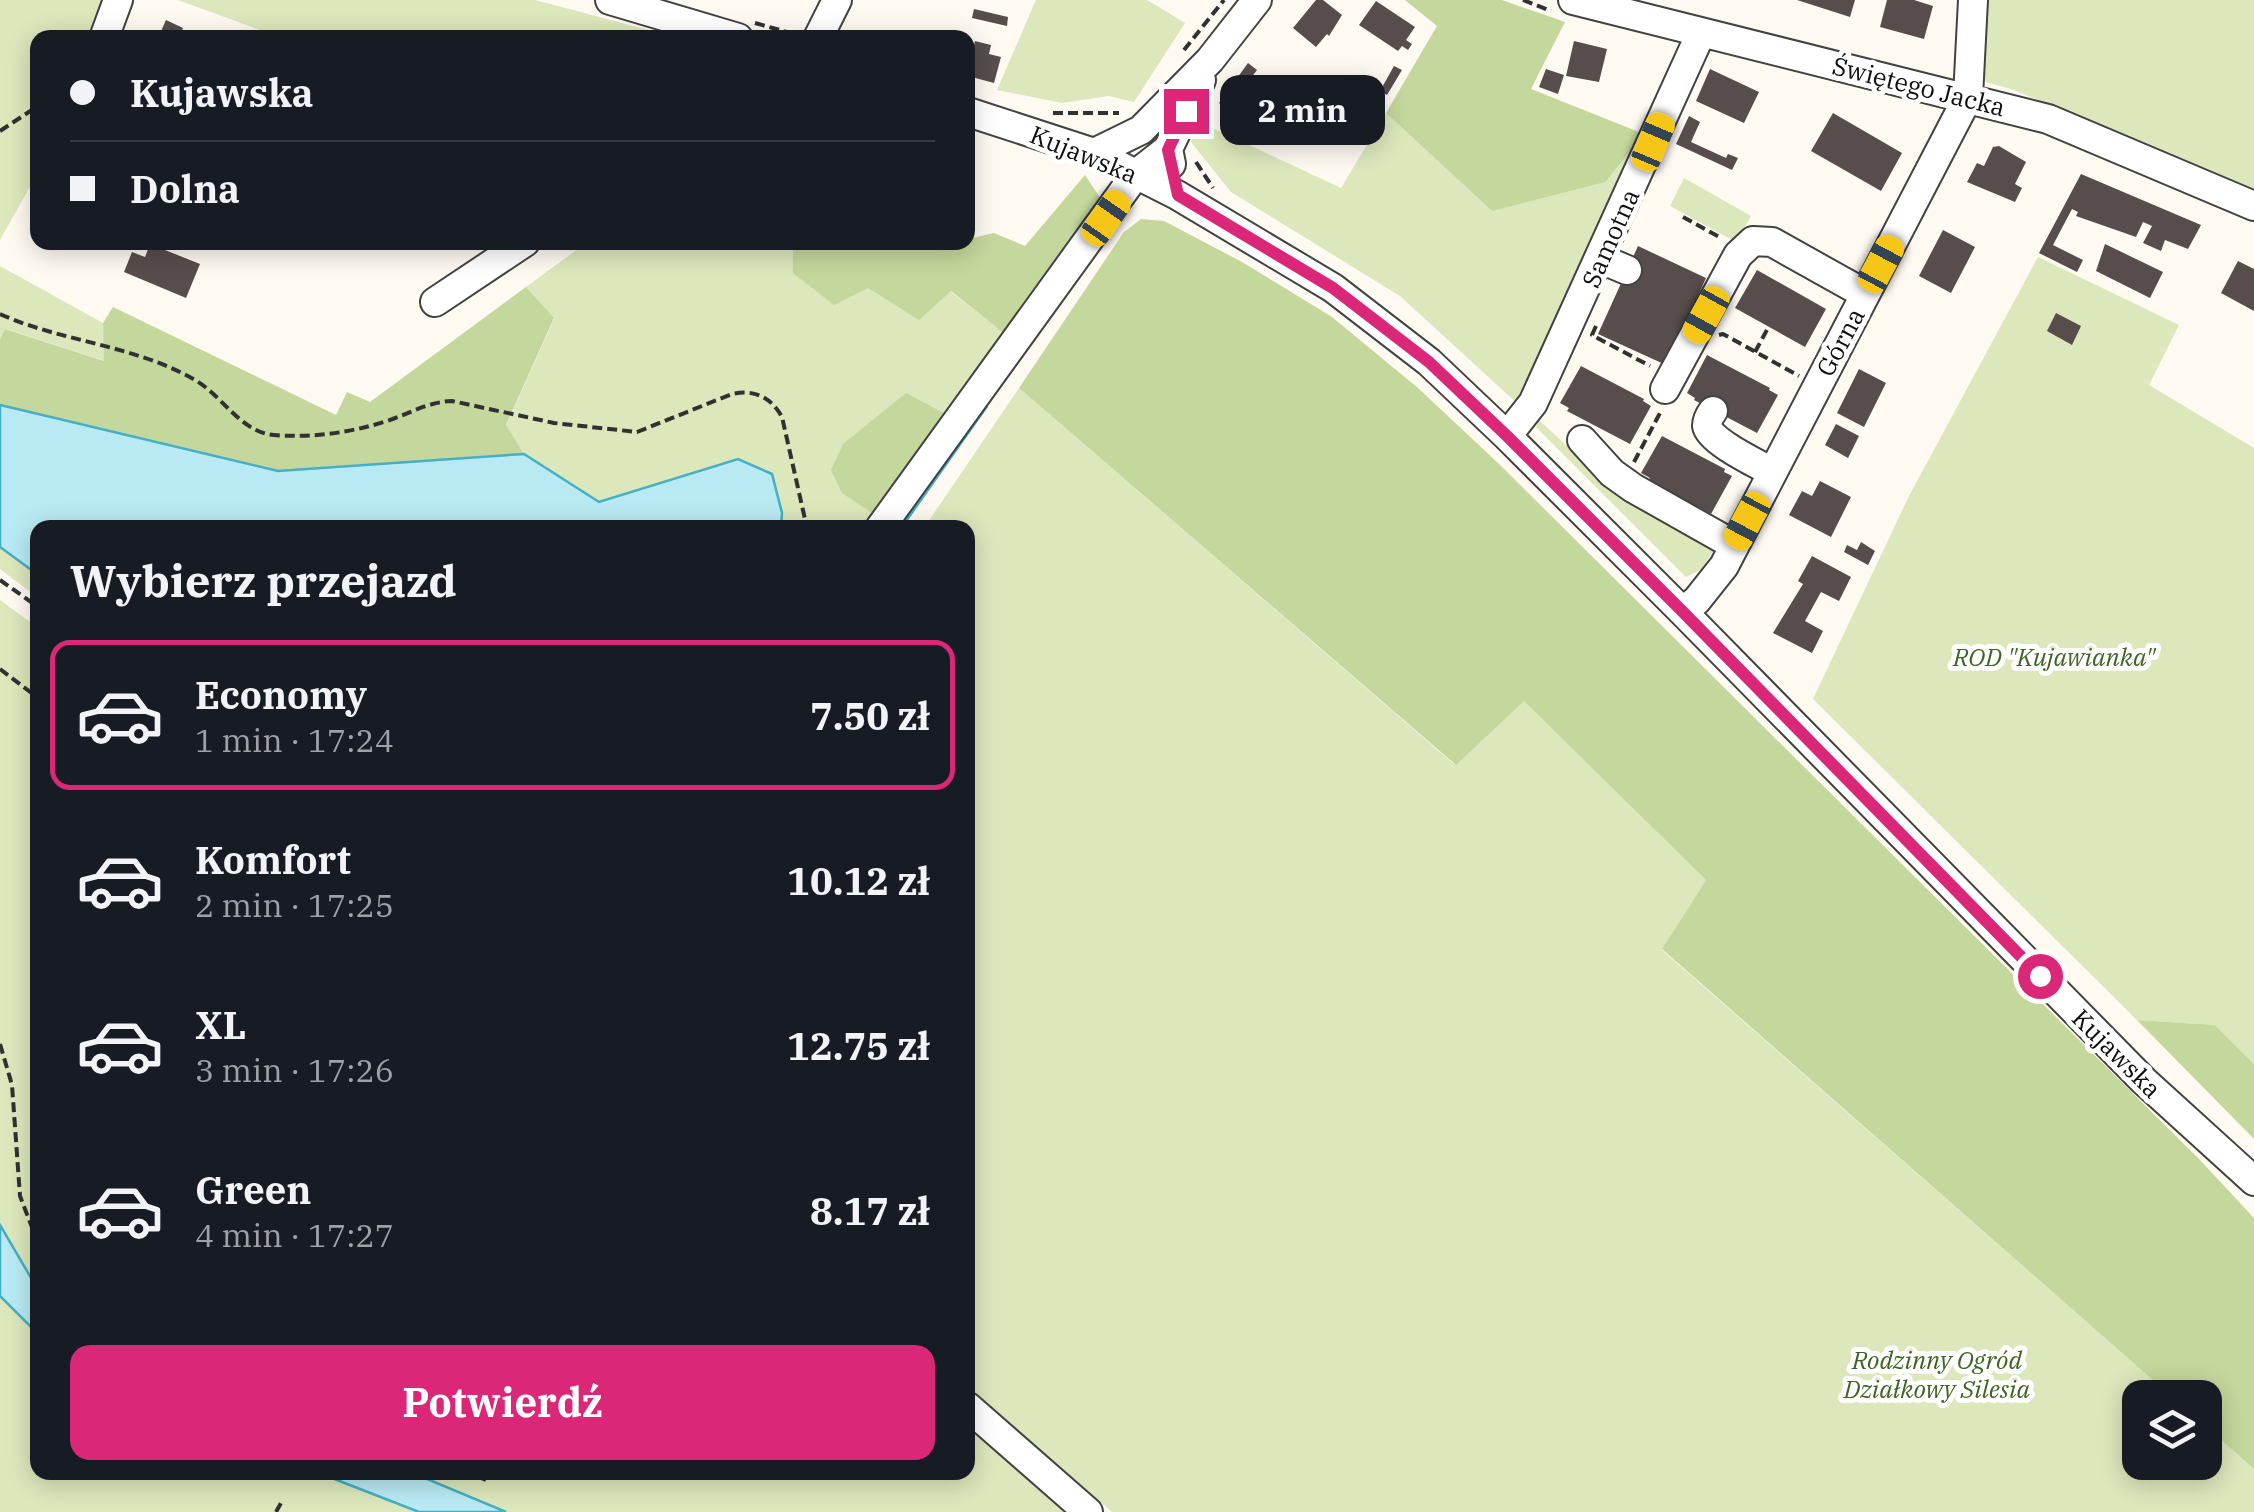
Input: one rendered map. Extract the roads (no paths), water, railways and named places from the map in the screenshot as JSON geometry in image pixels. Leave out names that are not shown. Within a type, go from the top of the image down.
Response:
[{"type":"street","points":[[107,30],[118,0]]},
{"type":"street","points":[[610,0],[711,30]]},
{"type":"street","points":[[822,30],[837,0]]},
{"type":"street","points":[[1094,152],[1142,130],[1210,60],[1257,0]]},
{"type":"street","name":"Świętego Jacka","points":[[1573,0],[2048,120],[2254,206]]},
{"type":"street","name":"Górna","points":[[1683,612],[1724,566],[1968,97],[1973,0]]},
{"type":"street","name":"Samotna","points":[[1507,436],[1533,403],[1700,33]]},
{"type":"street","points":[[886,520],[1136,174],[1168,150],[1210,60]]},
{"type":"street","name":"Kujawska","points":[[975,114],[1094,152],[1178,195],[1333,288],[1429,362],[1683,612],[2090,1026],[2206,1140],[2254,1181]]},
{"type":"street","points":[[1136,174],[1142,130]]},
{"type":"street","points":[[1168,150],[1178,195]]},
{"type":"street","points":[[1669,384],[1742,251],[1753,241],[1772,242],[1865,294]]},
{"type":"street","points":[[435,302],[513,250]]},
{"type":"street","points":[[1601,258],[1627,270]]},
{"type":"street","points":[[1713,411],[1706,422],[1708,430],[1772,472]]},
{"type":"street","points":[[1582,440],[1622,480],[1734,545]]},
{"type":"street","name":"Kujawska","points":[[2206,1140],[2254,1195]]},
{"type":"street","points":[[975,1413],[1088,1512]]},
{"type":"water","points":[[0,405],[278,471],[524,454],[599,502],[738,459],[772,474],[782,513],[782,520],[30,520],[30,569],[0,547]]},
{"type":"water","points":[[0,1225],[30,1276],[30,1326],[0,1296]]},
{"type":"water","points":[[337,1480],[430,1480],[506,1512],[419,1512]]},
{"type":"waterway","points":[[905,520],[985,406]]},
{"type":"park label","name":"ROD \"Kujawianka\"","points":[[2054,656]]},
{"type":"park label","name":"Rodzinny Ogród Działkowy Silesia","points":[[1937,1374]]}]
